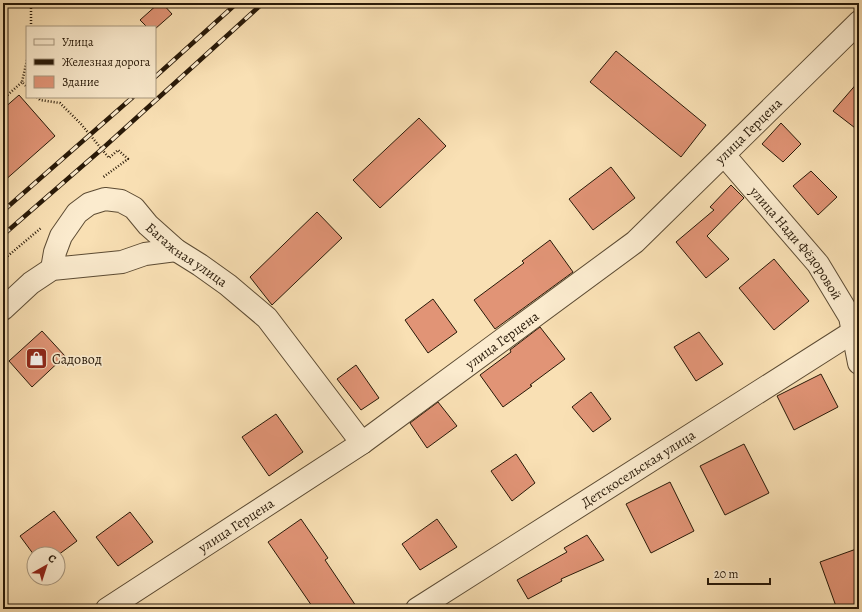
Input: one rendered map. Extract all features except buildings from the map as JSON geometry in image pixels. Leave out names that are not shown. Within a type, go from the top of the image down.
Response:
[{"type":"street","name":"улица Герцена","points":[[107,609],[362,443],[635,242],[859,22]]},
{"type":"street","name":"улица Нади Фёдоровой","points":[[724,155],[818,264],[850,317],[856,330],[859,363]]},
{"type":"street","name":"Багажная улица","points":[[52,270],[54,252],[61,236],[77,213],[89,204],[105,199],[121,201],[134,208],[148,225],[176,250],[200,264],[228,284],[267,318],[362,443]]},
{"type":"street","points":[[145,254],[149,243],[148,225]]},
{"type":"street","points":[[3,309],[31,283],[52,270],[122,262],[145,254],[176,250]]},
{"type":"street","name":"Детскосельская улица","points":[[417,609],[856,330]]},
{"type":"path","points":[[31,3],[31,26]]},
{"type":"path","points":[[3,99],[22,82],[26,64]]},
{"type":"path","points":[[22,82],[26,86]]},
{"type":"path","points":[[38,98],[40,100],[60,103],[81,124],[109,158],[118,150],[128,159],[96,182]]},
{"type":"path","points":[[3,260],[43,226]]},
{"type":"railway","points":[[156,76],[237,3]]},
{"type":"railway","points":[[3,235],[102,149],[263,3]]},
{"type":"railway","points":[[3,211],[132,98]]},
{"type":"place","name":"Садовод","points":[[37,359]]}]
